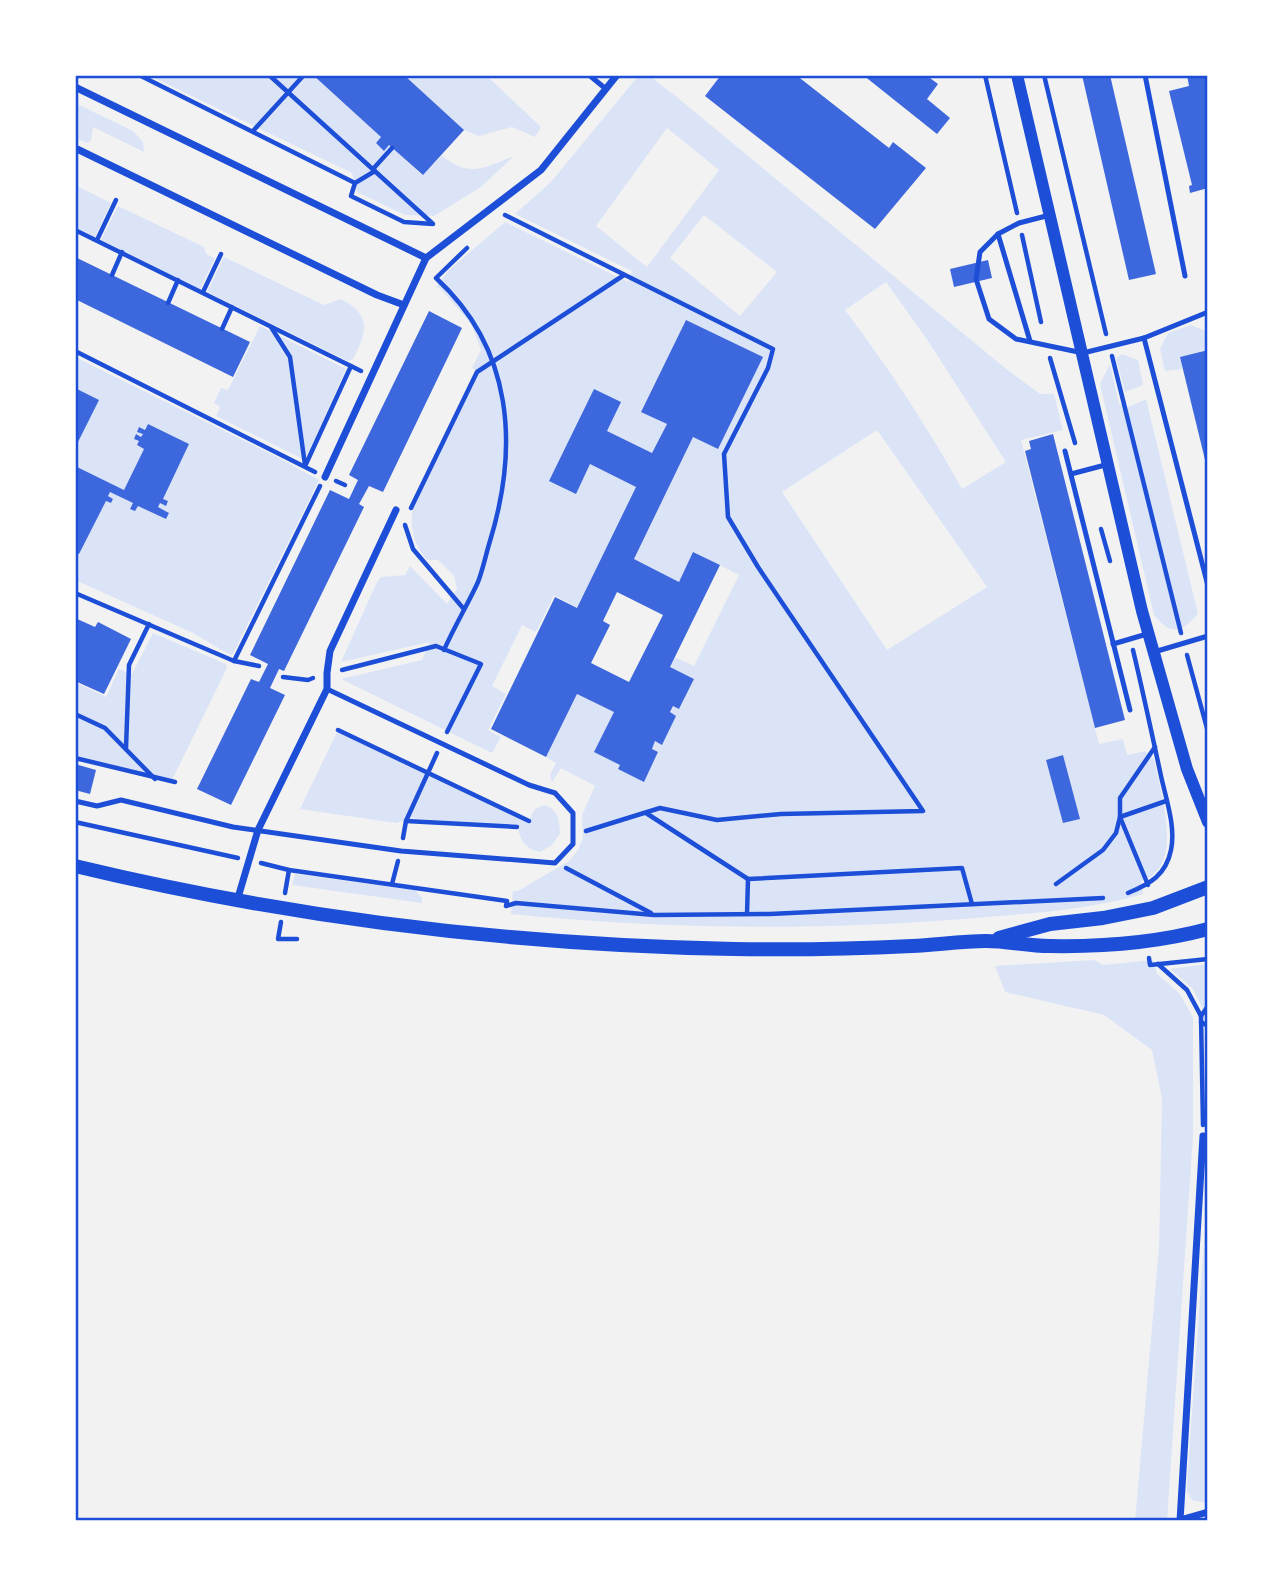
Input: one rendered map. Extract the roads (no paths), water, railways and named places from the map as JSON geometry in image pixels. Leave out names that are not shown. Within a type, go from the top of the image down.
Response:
[{"type":"main road","points":[[75,866],[237,902],[495,936],[639,946],[838,949],[987,941],[1048,946],[1111,945],[1157,942],[1208,929]]},
{"type":"main road","points":[[987,941],[1050,924],[1103,918],[1153,908],[1208,887]]},
{"type":"street","points":[[325,477],[426,258],[541,170],[617,75]]},
{"type":"street","points":[[1017,75],[1149,634],[1187,769],[1208,822]]},
{"type":"street","points":[[75,87],[426,258]]},
{"type":"street","points":[[75,148],[377,295],[404,305]]},
{"type":"street","points":[[237,902],[247,860],[258,830],[327,689],[330,651],[396,510]]},
{"type":"street","points":[[1203,1136],[1180,1520],[1208,1512]]},
{"type":"lane","points":[[589,75],[606,89]]},
{"type":"lane","points":[[1145,75],[1185,275]]},
{"type":"lane","points":[[1050,215],[1019,223],[998,234],[980,252],[976,279],[989,319],[1016,339],[1083,353],[1144,338],[1208,312]]},
{"type":"lane","points":[[998,234],[1030,341]]},
{"type":"lane","points":[[1144,338],[1208,586]]},
{"type":"lane","points":[[1065,451],[1130,710]]},
{"type":"lane","points":[[1071,474],[1108,464]]},
{"type":"lane","points":[[1113,644],[1149,634]]},
{"type":"lane","points":[[1154,652],[1208,636]]},
{"type":"lane","points":[[75,801],[97,806],[121,800],[233,827],[401,851],[555,863],[573,844],[573,813],[555,793],[528,785],[327,689]]}]
